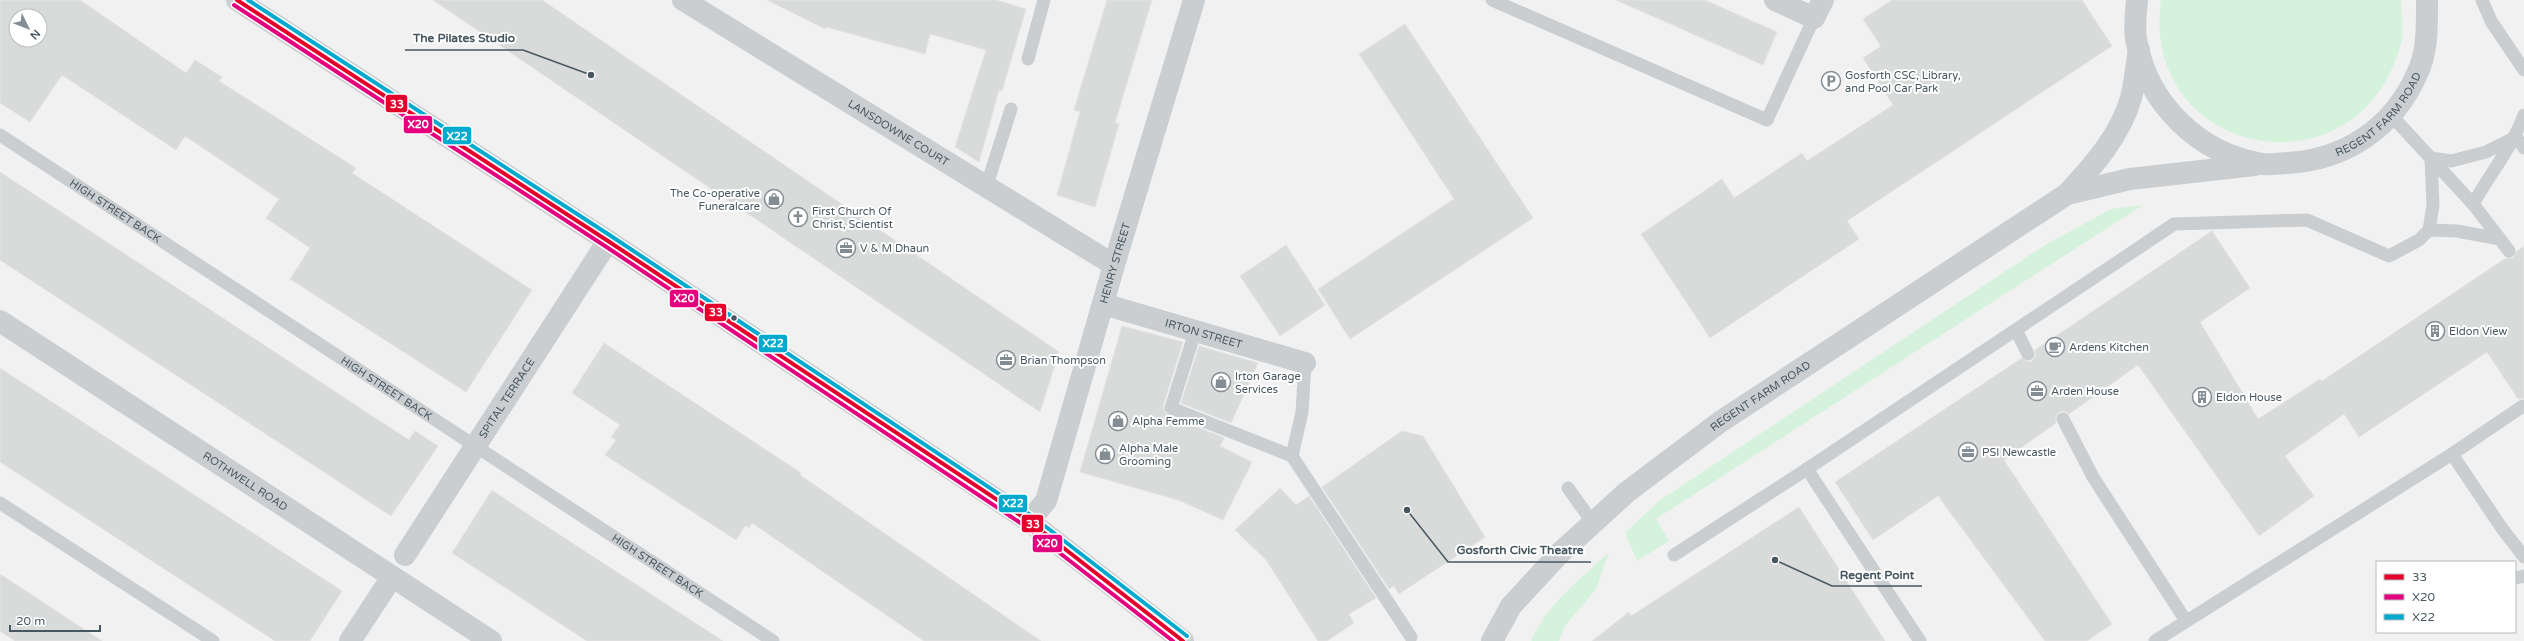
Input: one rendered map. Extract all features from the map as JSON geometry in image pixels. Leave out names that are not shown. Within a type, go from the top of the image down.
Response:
[{"type":"main road","points":[[237,0],[608,241],[1029,521],[1183,641]]},
{"type":"street","name":"LANSDOWNE COURT","points":[[683,0],[986,188],[1114,265]]},
{"type":"street","name":"HENRY STREET","points":[[1029,521],[1046,501],[1114,265],[1194,0]]},
{"type":"street","points":[[1775,0],[1818,9]]},
{"type":"street","name":"REGENT FARM ROAD","points":[[2136,0],[2136,39],[2150,83],[2177,121],[2216,150],[2264,164]]},
{"type":"street","name":"REGENT FARM ROAD","points":[[2067,194],[2130,179],[2264,164],[2313,162],[2359,143],[2392,115],[2418,74],[2428,32],[2426,0]]},
{"type":"street","name":"REGENT FARM ROAD","points":[[1492,641],[1511,606],[1560,553],[1627,492],[1720,422],[2067,194],[2097,162],[2116,132],[2130,99],[2139,50]]},
{"type":"street","name":"SPITAL TERRACE","points":[[405,555],[608,241]]},
{"type":"street","name":"IRTON STREET","points":[[1103,304],[1305,363]]},
{"type":"street","name":"ROTHWELL ROAD","points":[[0,321],[491,641]]},
{"type":"street","points":[[350,641],[392,577]]},
{"type":"lane","points":[[1028,59],[1044,0]]},
{"type":"lane","points":[[1492,0],[1767,120],[1818,9]]},
{"type":"lane","points":[[2482,0],[2491,21],[2524,70]]},
{"type":"lane","points":[[986,188],[1011,109]]},
{"type":"lane","points":[[2392,115],[2473,204],[2509,251]]},
{"type":"lane","points":[[2473,204],[2494,168],[2516,137],[2524,115]]},
{"type":"lane","name":"HIGH STREET BACK","points":[[0,135],[773,641]]},
{"type":"lane","points":[[2431,158],[2451,162],[2486,152],[2516,137]]},
{"type":"lane","points":[[2516,137],[2524,148]]},
{"type":"lane","points":[[1674,555],[2174,224],[2307,220],[2389,256],[2419,240],[2429,230],[2433,205],[2431,158]]},
{"type":"lane","points":[[2429,230],[2457,230],[2500,239]]},
{"type":"lane","points":[[2016,330],[2028,354]]},
{"type":"lane","points":[[1196,332],[1171,408],[1292,456],[1411,637]]},
{"type":"lane","points":[[1292,456],[1302,412],[1305,363]]},
{"type":"lane","points":[[2154,641],[2452,454],[2523,406]]},
{"type":"lane","points":[[2063,419],[2093,477],[2186,621]]},
{"type":"lane","points":[[2452,454],[2501,527],[2524,557]]},
{"type":"lane","points":[[1806,469],[1920,641]]},
{"type":"lane","points":[[1568,488],[1593,523]]},
{"type":"lane","points":[[0,503],[213,641]]},
{"type":"green space","points":[[2161,0],[2401,0],[2403,35],[2380,90],[2345,124],[2303,140],[2259,140],[2218,125],[2184,96],[2163,54]]},
{"type":"green space","points":[[2143,205],[1656,519],[1669,541],[1637,561],[1625,533],[1659,501],[2045,245],[2111,209]]},
{"type":"green space","points":[[1609,552],[1596,589],[1565,626],[1559,641],[1531,641],[1538,628],[1555,604],[1576,582]]},
{"type":"building","points":[[0,0],[80,0],[186,73],[195,60],[222,77],[219,81],[356,168],[352,173],[532,290],[466,392],[290,279],[310,248],[266,218],[279,199],[185,136],[176,150],[62,75],[30,122],[0,103]]},
{"type":"building","points":[[433,0],[542,0],[1059,352],[1040,412]]},
{"type":"building","points":[[767,0],[996,0],[1026,9],[1002,91],[999,90],[979,162],[955,147],[986,50],[930,34],[925,54],[826,27],[825,29]]},
{"type":"building","points":[[1107,0],[1152,0],[1115,123],[1119,124],[1095,207],[1057,195],[1080,112],[1074,110]]},
{"type":"building","points":[[1616,0],[1705,0],[1777,32],[1763,65]]},
{"type":"building","points":[[1892,0],[2082,0],[2112,46],[1847,221],[1859,239],[1710,338],[1641,234],[1722,179],[1734,198],[1802,153],[1807,161],[1893,105],[1863,58],[1881,46],[1863,19]]},
{"type":"building","points":[[1405,24],[1533,218],[1350,339],[1318,289],[1454,199],[1359,54]]},
{"type":"building","points":[[0,172],[409,440],[415,431],[438,446],[391,516],[0,260]]},
{"type":"building","points":[[2212,231],[2250,288],[2200,322],[2258,419],[2320,379],[2322,381],[2506,258],[2513,258],[2517,251],[2524,246],[2524,398],[2518,399],[2487,352],[2359,437],[2344,414],[2285,456],[2314,496],[2259,536],[2138,365],[2069,414],[2064,411],[2059,412],[2055,418],[2056,423],[2004,460],[2112,624],[2087,641],[2045,641],[1938,496],[1873,540],[1835,482],[2022,358],[2027,362],[2032,361],[2036,355],[2035,350]]},
{"type":"building","points":[[1286,245],[1325,305],[1280,336],[1240,276]]},
{"type":"building","points":[[1122,326],[1183,342],[1163,406],[1165,413],[1224,438],[1220,446],[1252,462],[1223,520],[1178,500],[1080,472]]},
{"type":"building","points":[[604,343],[801,473],[800,475],[1041,641],[924,641],[752,523],[749,528],[745,526],[736,540],[605,455],[616,440],[611,437],[620,425],[572,393]]},
{"type":"building","name":"Irton Garage Services","points":[[1199,346],[1258,363],[1231,423],[1181,403]]},
{"type":"building","points":[[0,368],[342,591],[310,641],[275,641],[0,462]]},
{"type":"building","points":[[1402,431],[1423,436],[1485,537],[1399,594],[1394,586],[1389,589],[1322,487]]},
{"type":"building","points":[[1280,488],[1296,505],[1309,496],[1376,598],[1349,614],[1354,623],[1327,641],[1318,641],[1266,560],[1235,530]]},
{"type":"building","points":[[492,490],[723,641],[587,641],[452,553]]},
{"type":"building","points":[[1799,507],[1885,641],[1592,641],[1629,612],[1631,616]]},
{"type":"building","points":[[0,574],[102,641],[15,641],[0,631]]},
{"type":"transit line","name":"33","points":[[237,0],[608,241],[1029,521],[1183,641]]},
{"type":"transit line","name":"X22","points":[[248,0],[611,236],[1032,516],[1187,636]]},
{"type":"transit line","name":"X20","points":[[234,5],[605,246],[1025,526],[1173,641]]},
{"type":"place","name":"The Pilates Studio","points":[[591,75]]},
{"type":"place","name":"Gosforth CSC, Library, and Pool Car Park","points":[[1831,81]]},
{"type":"place","name":"The Co-operative Funeralcare","points":[[774,199]]},
{"type":"place","name":"First Church Of Christ, Scientist","points":[[798,217]]},
{"type":"place","name":"V & M Dhaun","points":[[846,248]]},
{"type":"place","name":"Eldon View","points":[[2435,331]]},
{"type":"place","name":"Ardens Kitchen","points":[[2055,347]]},
{"type":"place","name":"Brian Thompson","points":[[1006,360]]},
{"type":"place","name":"Irton Garage Services","points":[[1221,382]]},
{"type":"place","name":"Arden House","points":[[2037,391]]},
{"type":"place","name":"Eldon House","points":[[2202,397]]},
{"type":"place","name":"Alpha Femme","points":[[1118,421]]},
{"type":"place","name":"PSI Newcastle","points":[[1968,452]]},
{"type":"place","name":"Alpha Male Grooming","points":[[1105,454]]},
{"type":"place","name":"Gosforth Civic Theatre","points":[[1407,510]]},
{"type":"place","name":"Regent Point","points":[[1775,560]]}]
